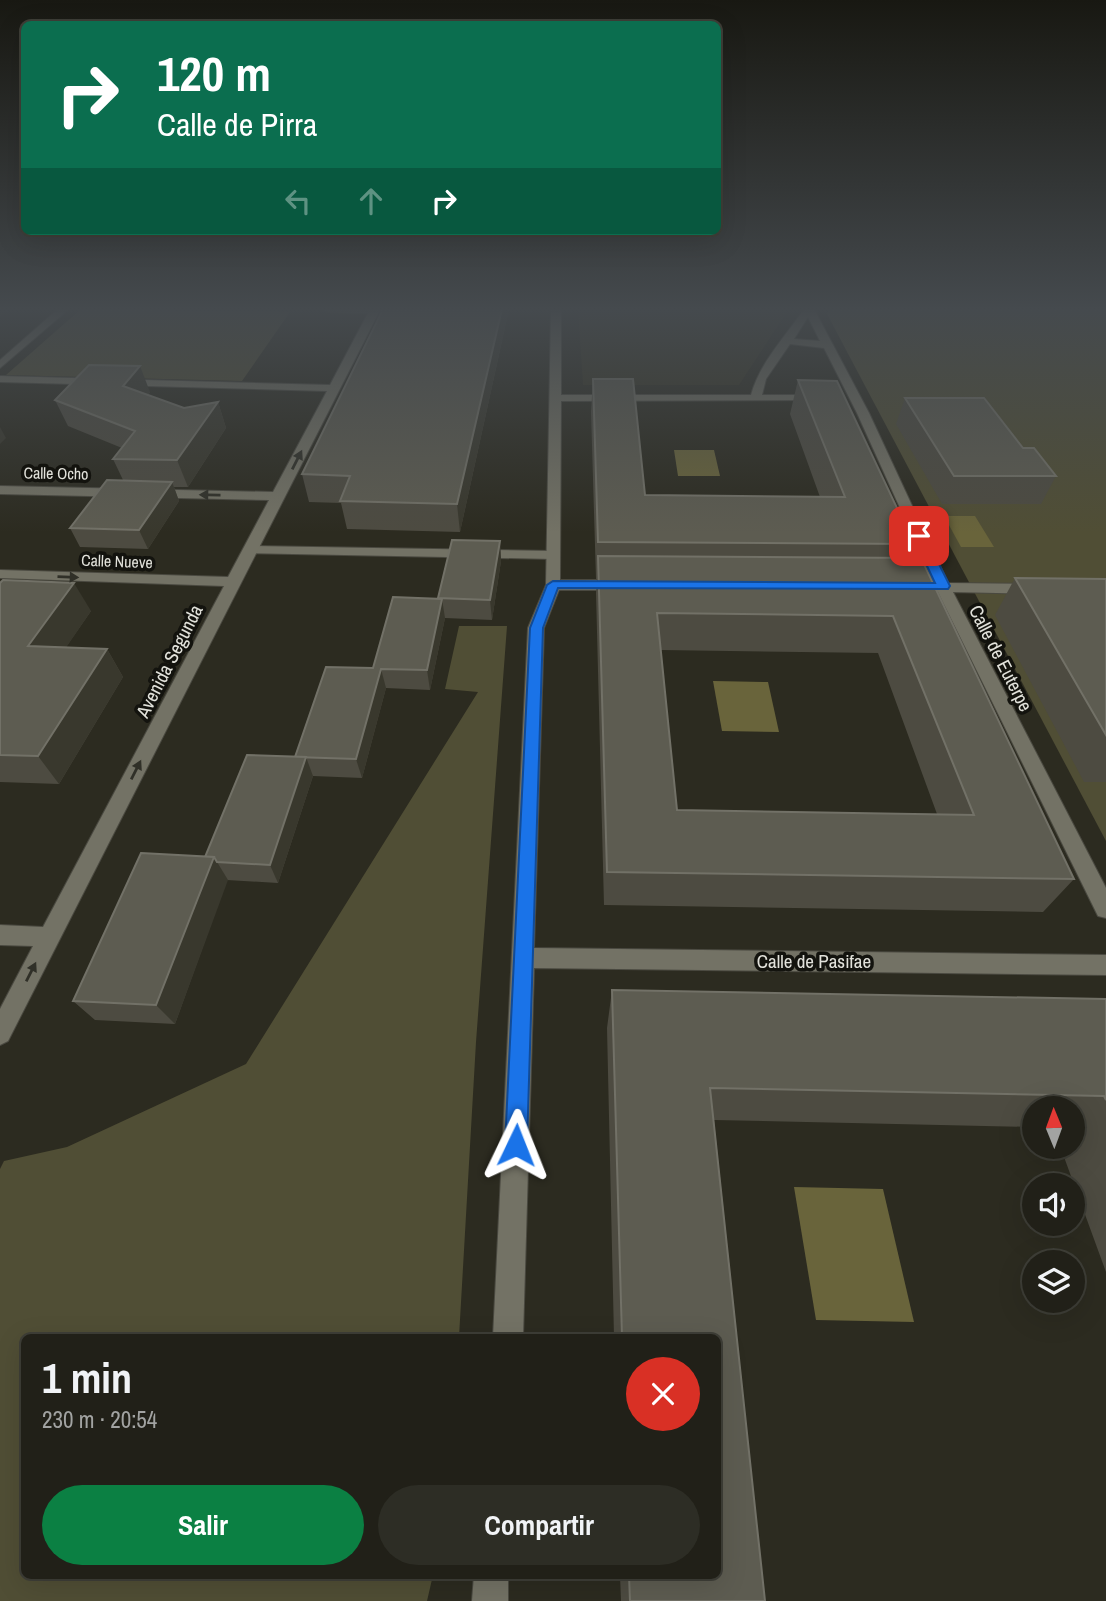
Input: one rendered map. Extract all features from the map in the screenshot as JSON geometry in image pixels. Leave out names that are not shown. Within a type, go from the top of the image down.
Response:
[{"type":"street","points":[[175,384],[334,388]]},
{"type":"street","name":"Avenida Segunda","points":[[0,1033],[336,384]]},
{"type":"street","points":[[508,1334],[536,628],[553,585],[555,384]]},
{"type":"street","name":"Calle de Euterpe","points":[[756,398],[760,384]]},
{"type":"street","name":"Calle de Euterpe","points":[[840,384],[845,398],[1106,909]]},
{"type":"street","points":[[555,398],[845,398]]},
{"type":"street","name":"Calle Ocho","points":[[0,489],[278,496]]},
{"type":"street","points":[[252,550],[553,555]]},
{"type":"street","name":"Calle Nueve","points":[[0,575],[233,582]]},
{"type":"street","points":[[553,585],[635,585]]},
{"type":"street","points":[[919,587],[1054,589]]},
{"type":"street","points":[[0,935],[50,937]]},
{"type":"street","name":"Calle de Pasifae","points":[[522,958],[1106,965]]},
{"type":"street","points":[[489,1601],[491,1579]]},
{"type":"shaded area","points":[[583,384],[740,384],[739,385]]},
{"type":"shaded area","points":[[864,384],[1106,384],[1106,841]]},
{"type":"shaded area","points":[[674,450],[714,450],[720,476],[678,476]]},
{"type":"shaded area","points":[[944,516],[975,516],[994,547],[961,547]]},
{"type":"shaded area","points":[[459,626],[507,626],[476,1042],[459,1334],[21,1334],[21,1579],[432,1579],[427,1601],[0,1601],[0,1169],[4,1161],[67,1147],[246,1064],[478,692],[445,689]]},
{"type":"shaded area","points":[[713,681],[768,682],[779,732],[722,731]]},
{"type":"shaded area","points":[[794,1187],[883,1189],[914,1322],[816,1320]]},
{"type":"building","points":[[71,384],[125,384],[123,386],[184,408],[218,402],[177,460],[113,459],[135,431],[55,400]]},
{"type":"building","points":[[346,384],[485,384],[457,504],[340,501],[350,476],[302,474]]},
{"type":"building","points":[[593,384],[633,384],[645,495],[845,497],[799,384],[838,384],[914,544],[598,542]]},
{"type":"building","points":[[905,398],[984,398],[1023,448],[1034,448],[1056,476],[954,476]]},
{"type":"building","points":[[107,480],[172,482],[139,530],[70,528]]},
{"type":"building","points":[[452,540],[500,541],[490,600],[438,598]]},
{"type":"building","points":[[598,556],[921,558],[1074,879],[607,872]],"holes":[[[657,613],[893,616],[974,815],[677,810]]]},
{"type":"building","points":[[1015,578],[1106,579],[1106,735]]},
{"type":"building","points":[[3,580],[74,583],[28,646],[107,649],[38,756],[0,755],[0,583]]},
{"type":"building","points":[[393,597],[442,599],[427,670],[381,669],[356,759],[295,757],[326,667],[373,668]]},
{"type":"building","points":[[247,755],[306,757],[270,865],[217,862],[214,857],[205,857]]},
{"type":"building","points":[[141,853],[214,857],[156,1005],[73,1001]]},
{"type":"building","points":[[612,990],[1106,999],[1106,1100],[1104,1096],[710,1088],[765,1601],[630,1601],[629,1579],[721,1579],[721,1334],[622,1334]]},
{"type":"route","points":[[516,1145],[536,628],[553,585],[943,586],[919,536]]}]
